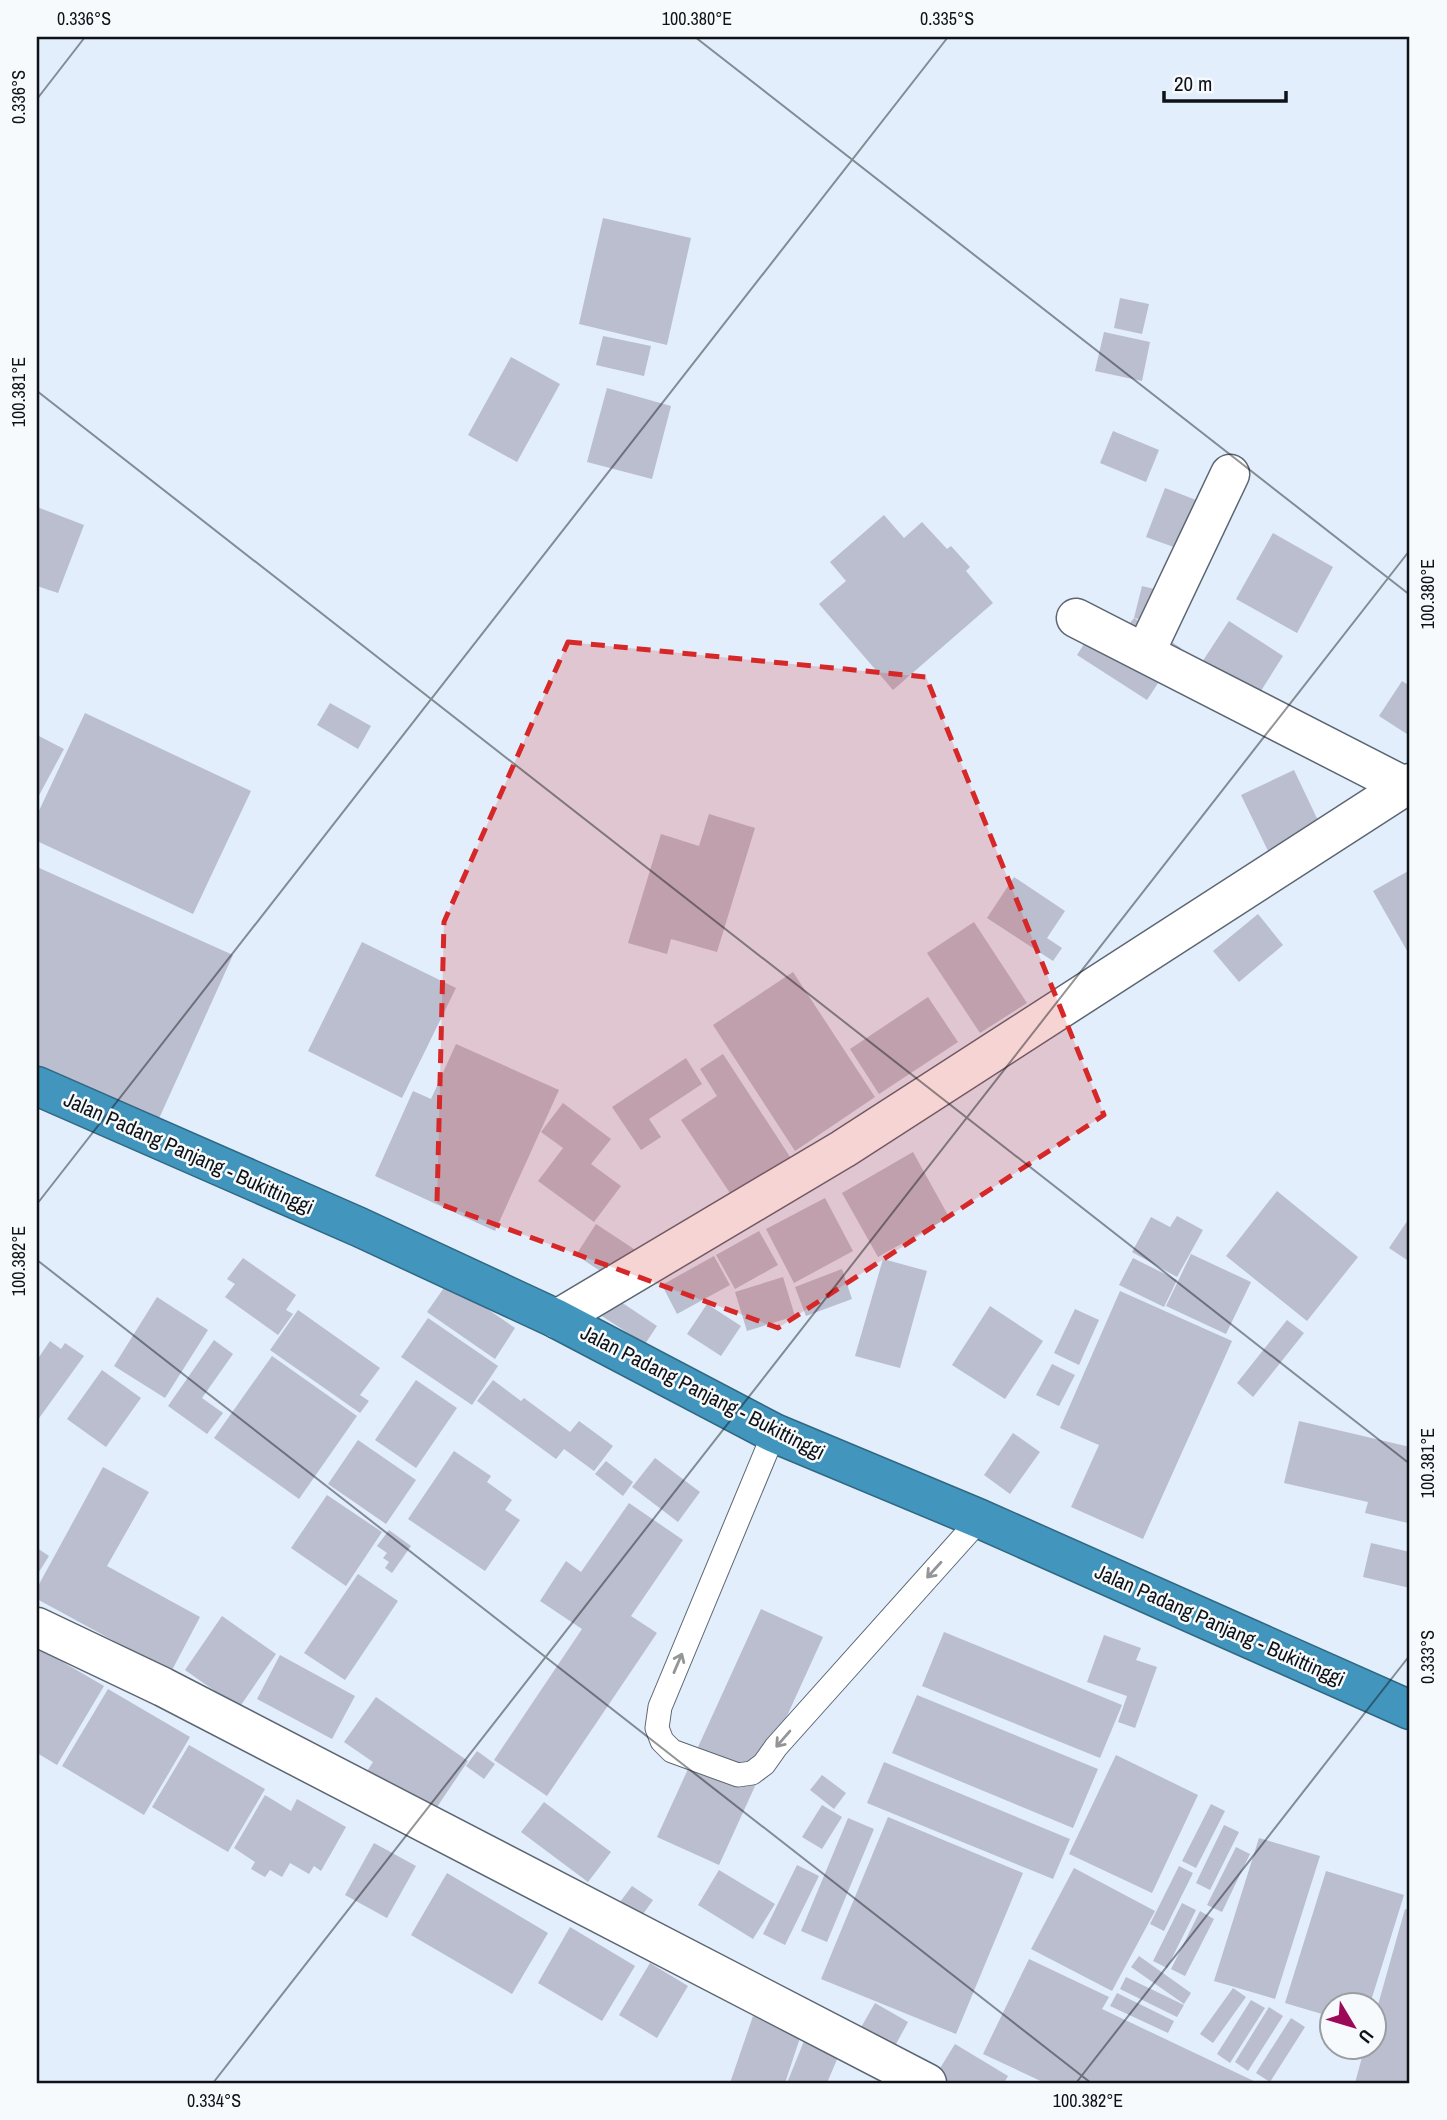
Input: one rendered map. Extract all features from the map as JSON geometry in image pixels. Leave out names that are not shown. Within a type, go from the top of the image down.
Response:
[{"type":"highway","name":"Jalan Padang Panjang - Bukittinggi","points":[[37,1086],[359,1227],[558,1319],[774,1433],[980,1519],[1410,1710]]},
{"type":"street","points":[[1145,653],[1230,474]]},
{"type":"street","points":[[1076,618],[1407,785]]},
{"type":"street","points":[[558,1319],[843,1149],[1407,785]]},
{"type":"street","points":[[37,1627],[163,1687],[927,2083]]},
{"type":"lane","points":[[774,1433],[660,1707],[657,1728],[662,1741],[672,1751],[738,1774],[752,1773],[764,1764],[776,1747],[980,1519]]},
{"type":"highlighted area","points":[[568,642],[926,677],[1104,1115],[778,1328],[437,1203],[444,922]]},
{"type":"building","points":[[603,218],[691,238],[667,345],[579,324]]},
{"type":"building","points":[[1120,298],[1149,304],[1142,334],[1114,328]]},
{"type":"building","points":[[1104,332],[1150,342],[1142,381],[1095,371]]},
{"type":"building","points":[[603,336],[651,346],[644,376],[596,365]]},
{"type":"building","points":[[511,357],[560,384],[517,462],[468,435]]},
{"type":"building","points":[[607,388],[671,406],[652,479],[587,462]]},
{"type":"building","points":[[1113,431],[1159,450],[1146,482],[1100,463]]},
{"type":"building","points":[[1165,488],[1222,510],[1204,558],[1146,537]]},
{"type":"building","points":[[37,507],[84,525],[58,593],[37,586]]},
{"type":"building","points":[[884,515],[904,538],[922,522],[947,549],[951,546],[970,567],[966,571],[993,603],[893,690],[819,604],[846,581],[830,562]]},
{"type":"building","points":[[1273,533],[1333,567],[1297,633],[1236,599]]},
{"type":"building","points":[[1142,586],[1186,597],[1178,629],[1134,618]]},
{"type":"building","points":[[1103,614],[1126,628],[1134,618],[1181,648],[1147,700],[1077,655]]},
{"type":"building","points":[[1229,621],[1283,656],[1240,724],[1185,688]]},
{"type":"building","points":[[1402,681],[1410,686],[1410,736],[1379,716]]},
{"type":"building","points":[[330,703],[371,726],[358,749],[317,725]]},
{"type":"building","points":[[85,713],[251,791],[193,914],[37,841],[37,815]]},
{"type":"building","points":[[37,735],[64,749],[37,799]]},
{"type":"building","points":[[1294,770],[1323,831],[1271,857],[1241,795]]},
{"type":"building","points":[[709,814],[755,828],[717,952],[671,939],[667,954],[628,943],[661,834],[699,846]]},
{"type":"building","points":[[37,867],[233,955],[157,1123],[37,1069]]},
{"type":"building","points":[[1410,870],[1410,956],[1373,891]]},
{"type":"building","points":[[1014,877],[1065,911],[1047,938],[1062,948],[1053,961],[987,918]]},
{"type":"building","points":[[1258,914],[1283,945],[1239,982],[1213,951]]},
{"type":"building","points":[[974,922],[1027,1003],[980,1033],[927,953]]},
{"type":"building","points":[[362,942],[456,988],[402,1098],[308,1051]]},
{"type":"building","points":[[793,972],[875,1097],[795,1151],[713,1025]]},
{"type":"building","points":[[928,997],[958,1042],[879,1094],[850,1049]]},
{"type":"building","points":[[456,1044],[559,1090],[495,1231],[375,1176],[413,1091],[431,1099]]},
{"type":"building","points":[[723,1054],[794,1163],[736,1202],[681,1120],[717,1096],[700,1069]]},
{"type":"building","points":[[686,1058],[702,1084],[649,1119],[661,1137],[641,1150],[612,1107]]},
{"type":"building","points":[[563,1103],[611,1139],[591,1164],[621,1186],[594,1222],[538,1181],[563,1148],[541,1132]]},
{"type":"building","points":[[913,1152],[949,1217],[878,1257],[842,1193]]},
{"type":"building","points":[[1277,1191],[1358,1257],[1307,1321],[1226,1256]]},
{"type":"building","points":[[825,1198],[853,1251],[794,1283],[766,1229]]},
{"type":"building","points":[[1177,1216],[1203,1230],[1177,1277],[1132,1252],[1151,1217],[1170,1227]]},
{"type":"building","points":[[1410,1217],[1410,1262],[1389,1248]]},
{"type":"building","points":[[596,1224],[640,1253],[620,1284],[576,1255]]},
{"type":"building","points":[[759,1231],[778,1265],[735,1289],[716,1255]]},
{"type":"building","points":[[1191,1254],[1251,1282],[1226,1334],[1166,1306]]},
{"type":"building","points":[[714,1256],[730,1285],[677,1314],[662,1285]]},
{"type":"building","points":[[243,1258],[296,1295],[286,1310],[293,1314],[278,1335],[225,1297],[235,1284],[227,1279]]},
{"type":"building","points":[[1133,1258],[1177,1280],[1164,1307],[1119,1285]]},
{"type":"building","points":[[883,1259],[927,1271],[900,1368],[855,1356]]},
{"type":"building","points":[[842,1269],[852,1299],[806,1316],[795,1287]]},
{"type":"building","points":[[783,1277],[795,1316],[747,1331],[735,1292]]},
{"type":"building","points":[[448,1282],[515,1328],[495,1359],[427,1312]]},
{"type":"building","points":[[1120,1291],[1232,1341],[1143,1539],[1071,1507],[1099,1445],[1060,1428]]},
{"type":"building","points":[[606,1292],[657,1326],[645,1344],[594,1311]]},
{"type":"building","points":[[157,1297],[208,1330],[165,1398],[114,1366]]},
{"type":"building","points":[[707,1304],[741,1326],[721,1356],[687,1334]]},
{"type":"building","points":[[990,1306],[1043,1341],[1005,1399],[952,1365]]},
{"type":"building","points":[[1075,1309],[1099,1320],[1079,1365],[1054,1353]]},
{"type":"building","points":[[298,1310],[380,1368],[360,1395],[369,1401],[360,1413],[270,1350]]},
{"type":"building","points":[[428,1318],[498,1366],[472,1405],[401,1357]]},
{"type":"building","points":[[1287,1320],[1304,1333],[1253,1397],[1237,1383]]},
{"type":"building","points":[[214,1340],[233,1354],[202,1398],[223,1413],[207,1434],[168,1406]]},
{"type":"building","points":[[50,1341],[61,1349],[65,1343],[84,1356],[37,1421],[37,1360]]},
{"type":"building","points":[[272,1356],[357,1416],[299,1499],[214,1438]]},
{"type":"building","points":[[1052,1364],[1075,1375],[1059,1406],[1036,1395]]},
{"type":"building","points":[[102,1370],[141,1398],[106,1447],[67,1419]]},
{"type":"building","points":[[416,1380],[457,1408],[416,1468],[375,1440]]},
{"type":"building","points":[[493,1380],[521,1401],[524,1398],[570,1432],[579,1421],[613,1446],[594,1471],[564,1449],[556,1459],[477,1401]]},
{"type":"building","points":[[1299,1421],[1410,1447],[1408,1523],[1365,1513],[1368,1502],[1284,1483]]},
{"type":"building","points":[[1013,1433],[1040,1452],[1010,1494],[984,1475]]},
{"type":"building","points":[[358,1440],[416,1480],[386,1524],[328,1484]]},
{"type":"building","points":[[454,1451],[491,1476],[487,1482],[512,1500],[505,1510],[520,1520],[485,1571],[408,1519]]},
{"type":"building","points":[[655,1458],[700,1492],[678,1522],[632,1487]]},
{"type":"building","points":[[606,1461],[633,1482],[623,1496],[595,1474]]},
{"type":"building","points":[[103,1467],[149,1492],[107,1566],[200,1617],[171,1672],[37,1599],[37,1588]]},
{"type":"building","points":[[327,1495],[382,1532],[346,1586],[291,1548]]},
{"type":"building","points":[[629,1503],[683,1540],[631,1616],[657,1633],[547,1796],[494,1760],[582,1629],[540,1601],[566,1561],[581,1572]]},
{"type":"building","points":[[389,1530],[411,1546],[392,1573],[385,1568],[389,1562],[383,1558],[387,1553],[377,1546]]},
{"type":"building","points":[[1371,1543],[1410,1552],[1410,1588],[1363,1577]]},
{"type":"building","points":[[37,1548],[49,1556],[37,1575]]},
{"type":"building","points":[[358,1574],[398,1601],[345,1680],[304,1653]]},
{"type":"building","points":[[761,1609],[823,1637],[719,1865],[657,1837]]},
{"type":"building","points":[[222,1616],[276,1654],[239,1708],[185,1670]]},
{"type":"building","points":[[944,1632],[1122,1705],[1100,1758],[922,1686]]},
{"type":"building","points":[[1104,1635],[1141,1648],[1136,1660],[1157,1667],[1135,1728],[1118,1722],[1127,1696],[1087,1682]]},
{"type":"building","points":[[37,1647],[104,1686],[57,1765],[37,1753]]},
{"type":"building","points":[[280,1655],[355,1696],[332,1739],[257,1699]]},
{"type":"building","points":[[108,1689],[190,1737],[144,1815],[62,1766]]},
{"type":"building","points":[[917,1695],[1098,1769],[1073,1828],[892,1753]]},
{"type":"building","points":[[376,1697],[468,1761],[435,1810],[406,1790],[399,1800],[364,1776],[373,1762],[344,1742]]},
{"type":"building","points":[[189,1745],[265,1789],[228,1852],[152,1807]]},
{"type":"building","points":[[477,1751],[495,1764],[484,1779],[466,1766]]},
{"type":"building","points":[[1116,1755],[1198,1795],[1152,1893],[1069,1854]]},
{"type":"building","points":[[884,1762],[1070,1839],[1053,1879],[867,1803]]},
{"type":"building","points":[[822,1775],[846,1793],[834,1809],[810,1790]]},
{"type":"building","points":[[265,1795],[291,1811],[297,1799],[346,1827],[321,1871],[314,1866],[309,1874],[290,1863],[282,1877],[270,1870],[265,1877],[251,1869],[255,1862],[234,1848]]},
{"type":"building","points":[[544,1802],[611,1852],[588,1882],[521,1832]]},
{"type":"building","points":[[1211,1804],[1225,1811],[1196,1868],[1182,1861]]},
{"type":"building","points":[[822,1805],[842,1817],[822,1849],[802,1837]]},
{"type":"building","points":[[888,1817],[1023,1873],[956,2034],[821,1979]]},
{"type":"building","points":[[848,1818],[874,1829],[827,1942],[801,1931]]},
{"type":"building","points":[[1224,1825],[1239,1832],[1210,1890],[1196,1883]]},
{"type":"building","points":[[1259,1838],[1320,1856],[1275,1999],[1214,1981]]},
{"type":"building","points":[[374,1843],[416,1866],[387,1918],[345,1895]]},
{"type":"building","points":[[1236,1847],[1250,1854],[1222,1912],[1207,1905]]},
{"type":"building","points":[[797,1865],[819,1876],[785,1945],[763,1934]]},
{"type":"building","points":[[1179,1866],[1193,1873],[1164,1931],[1150,1924]]},
{"type":"building","points":[[1074,1868],[1155,1911],[1112,1991],[1031,1949]]},
{"type":"building","points":[[719,1870],[775,1904],[753,1939],[698,1905]]},
{"type":"building","points":[[1326,1871],[1404,1895],[1374,1990],[1318,1990],[1318,2013],[1285,2003]]},
{"type":"building","points":[[447,1873],[548,1933],[512,1994],[411,1935]]},
{"type":"building","points":[[632,1886],[653,1900],[638,1921],[617,1906]]},
{"type":"building","points":[[1182,1903],[1196,1910],[1167,1968],[1153,1961]]},
{"type":"building","points":[[1405,1909],[1410,1910],[1410,2083],[1355,2083],[1361,2060],[1388,2060],[1388,1990],[1382,1990]]},
{"type":"building","points":[[1200,1911],[1214,1919],[1185,1976],[1171,1969]]},
{"type":"building","points":[[570,1927],[635,1966],[602,2021],[538,1983]]},
{"type":"building","points":[[1139,1956],[1191,1993],[1184,2004],[1131,1967]]},
{"type":"building","points":[[1029,1959],[1109,1997],[1102,2009],[1258,2083],[1045,2083],[983,2054]]},
{"type":"building","points":[[650,1963],[688,1986],[657,2038],[619,2015]]},
{"type":"building","points":[[1126,1977],[1184,2005],[1177,2017],[1120,1989]]},
{"type":"building","points":[[1233,1988],[1246,1997],[1213,2043],[1200,2034]]},
{"type":"building","points":[[1117,1993],[1174,2021],[1168,2033],[1110,2006]]},
{"type":"building","points":[[1251,2000],[1265,2008],[1230,2063],[1217,2054]]},
{"type":"building","points":[[875,2003],[908,2022],[890,2055],[856,2036]]},
{"type":"building","points":[[1269,2007],[1283,2016],[1248,2071],[1235,2062]]},
{"type":"building","points":[[753,2016],[802,2032],[785,2083],[730,2083]]},
{"type":"building","points":[[1291,2018],[1305,2027],[1270,2082],[1256,2073]]},
{"type":"building","points":[[806,2036],[841,2050],[827,2083],[787,2083]]},
{"type":"building","points":[[955,2044],[1008,2076],[1004,2083],[942,2083],[934,2078]]}]
